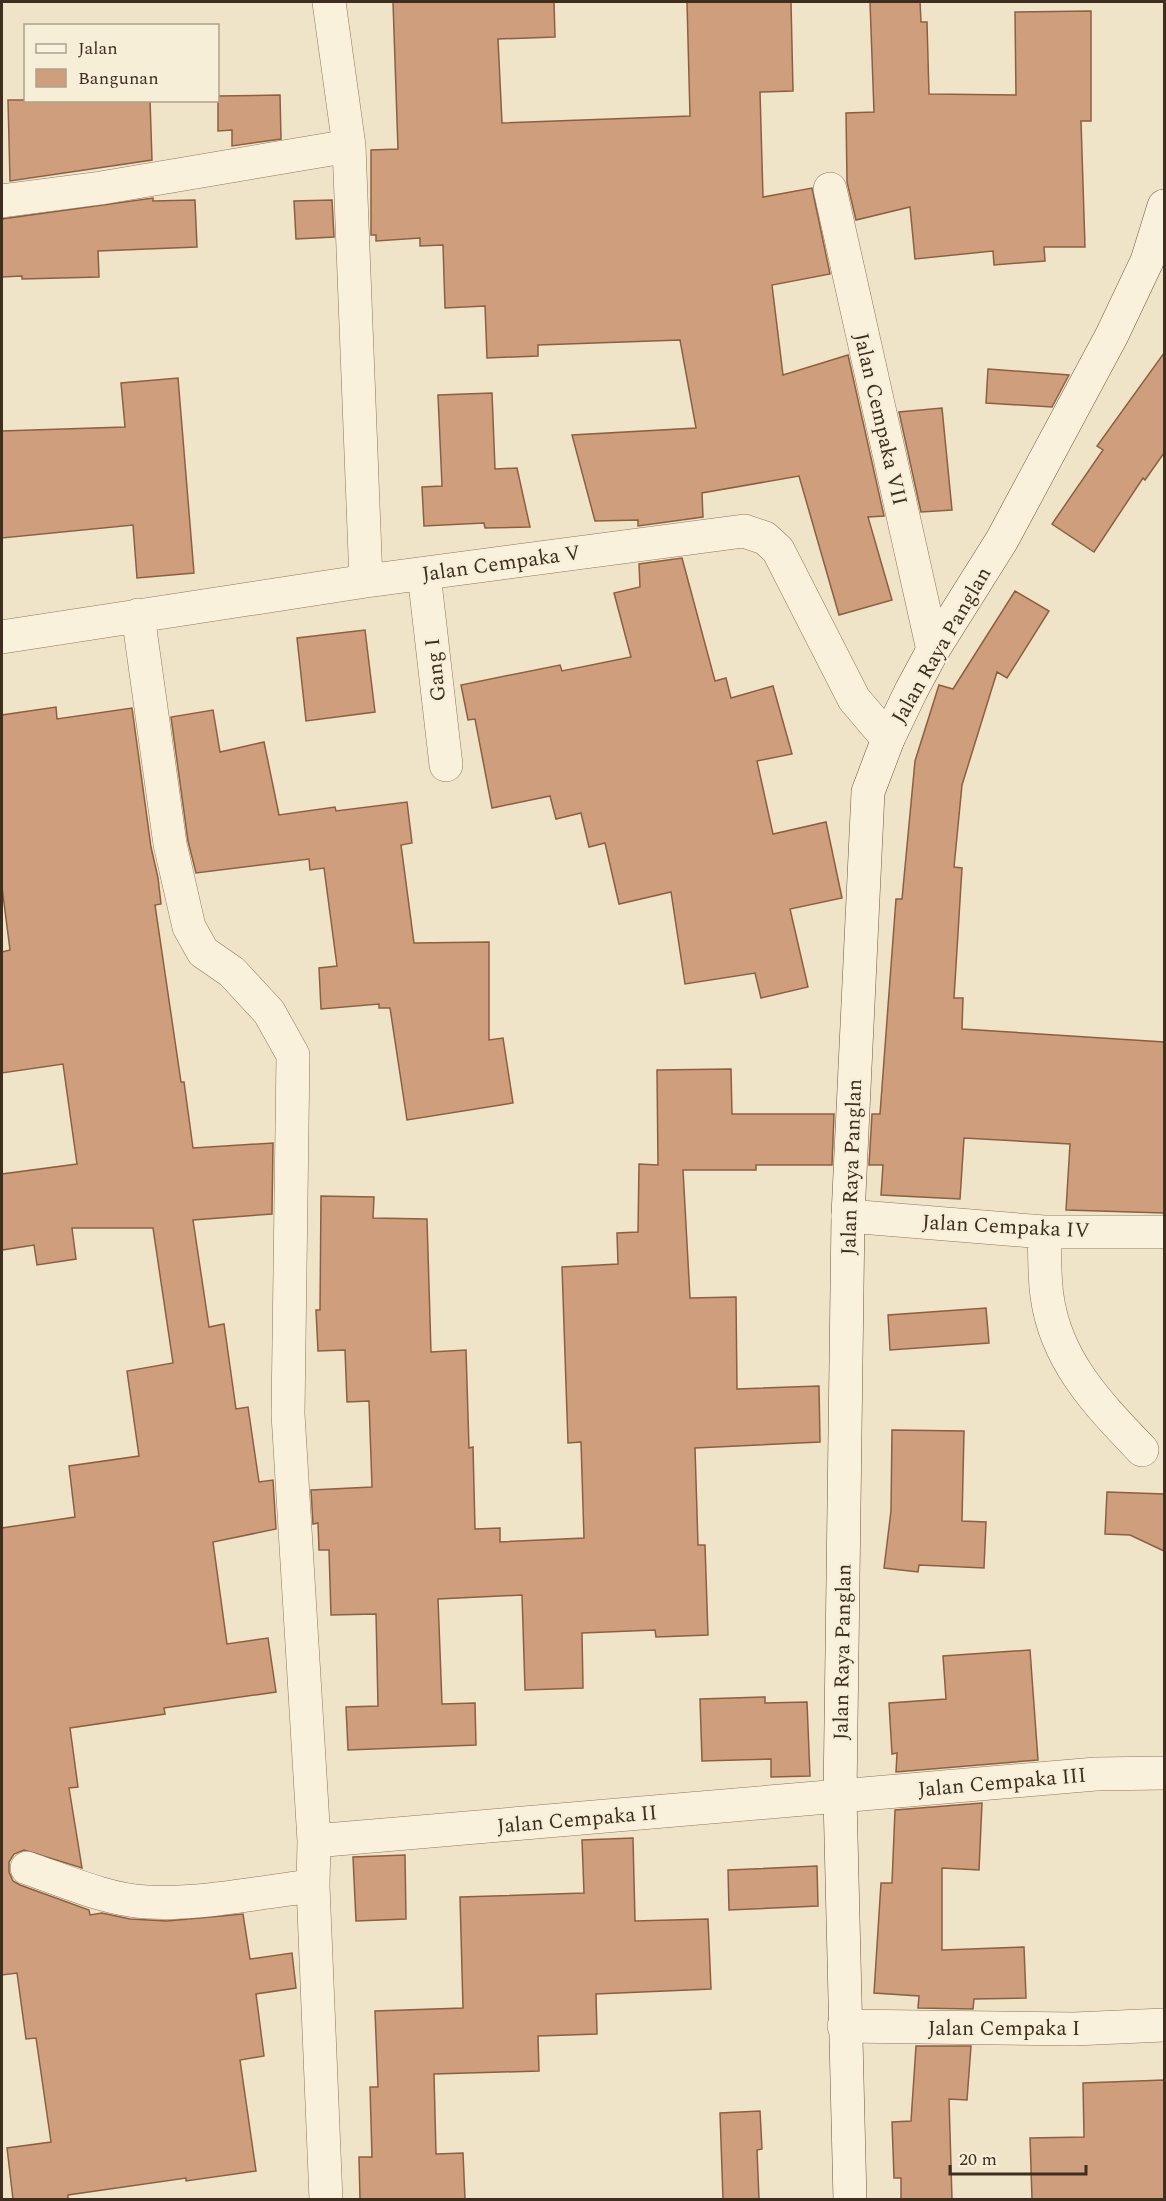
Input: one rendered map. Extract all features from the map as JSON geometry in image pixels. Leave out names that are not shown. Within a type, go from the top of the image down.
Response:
[{"type":"street","points":[[329,2],[349,146],[366,581]]},
{"type":"street","points":[[2,201],[101,188],[349,146]]},
{"type":"street","name":"Jalan Cempaka VII","points":[[830,189],[933,650]]},
{"type":"street","name":"Jalan Raya Panglan","points":[[850,2199],[840,1797],[848,1216],[868,792],[888,739],[933,650],[1002,540],[1112,335],[1156,263],[1164,206]]},
{"type":"street","name":"Jalan Cempaka V","points":[[2,637],[366,581],[744,531],[765,538],[777,550],[854,699],[888,739]]},
{"type":"street","name":"Gang I","points":[[424,574],[446,765]]},
{"type":"street","points":[[138,615],[170,844],[189,927],[203,952],[232,972],[268,1012],[293,1055],[288,1414],[314,1841],[313,1886],[326,2199]]},
{"type":"street","name":"Jalan Cempaka IV","points":[[848,1216],[1044,1232],[1164,1232]]},
{"type":"street","points":[[1044,1232],[1047,1297],[1057,1336],[1089,1394],[1143,1450]]},
{"type":"street","name":"Jalan Cempaka III","points":[[840,1797],[1096,1774],[1164,1773]]},
{"type":"street","name":"Jalan Cempaka II","points":[[314,1841],[840,1797]]},
{"type":"street","points":[[27,1868],[90,1890],[146,1902],[193,1901],[313,1886]]},
{"type":"street","name":"Jalan Cempaka I","points":[[844,2026],[1074,2030],[1164,2025]]},
{"type":"building","points":[[393,2],[554,2],[555,37],[498,39],[502,123],[690,116],[687,2],[791,2],[793,91],[760,92],[763,197],[812,188],[830,274],[772,285],[783,375],[848,355],[884,516],[868,517],[892,600],[839,615],[799,476],[702,493],[703,517],[638,526],[638,520],[595,521],[572,435],[696,428],[680,340],[538,345],[538,356],[487,358],[485,306],[445,308],[443,245],[420,246],[420,238],[376,241],[376,235],[371,235],[371,150],[398,149]]},
{"type":"building","points":[[870,2],[920,2],[921,22],[927,22],[929,94],[1016,95],[1015,12],[1091,11],[1091,121],[1081,121],[1085,247],[1044,247],[1045,261],[994,265],[993,251],[915,259],[910,207],[856,220],[847,182],[846,113],[874,112]]},
{"type":"building","points":[[280,95],[281,139],[232,146],[232,130],[218,131],[219,96]]},
{"type":"building","points":[[8,100],[150,102],[152,160],[10,181]]},
{"type":"building","points":[[153,198],[153,201],[195,200],[197,247],[98,251],[99,277],[22,279],[22,276],[2,277],[2,219]]},
{"type":"building","points":[[332,200],[334,237],[296,239],[294,201]]},
{"type":"building","points":[[1164,353],[1164,453],[1145,480],[1143,478],[1094,552],[1052,524],[1103,450],[1097,446]]},
{"type":"building","points":[[988,369],[1069,375],[1052,407],[986,403]]},
{"type":"building","points":[[178,378],[194,573],[137,578],[133,525],[2,538],[2,431],[125,427],[121,383]]},
{"type":"building","points":[[492,393],[495,469],[517,468],[530,527],[485,528],[484,523],[424,526],[422,487],[442,486],[438,395]]},
{"type":"building","points":[[942,408],[952,510],[921,512],[899,412]]},
{"type":"building","points":[[682,558],[715,681],[726,678],[731,698],[773,686],[792,754],[757,761],[773,834],[826,822],[842,898],[790,909],[808,987],[761,998],[755,973],[685,984],[671,892],[619,904],[605,843],[589,847],[581,813],[556,819],[550,796],[492,808],[475,719],[468,720],[461,685],[560,665],[562,671],[631,657],[614,593],[640,587],[639,564]]},
{"type":"building","points":[[1015,591],[1049,611],[1007,678],[997,672],[962,785],[954,867],[962,868],[954,998],[963,998],[962,1029],[1164,1042],[1164,1213],[1066,1210],[1070,1144],[964,1138],[960,1199],[881,1195],[883,1165],[869,1165],[872,1114],[880,1114],[896,899],[902,899],[915,761],[939,685],[953,689]]},
{"type":"building","points":[[365,630],[375,712],[306,721],[297,638]]},
{"type":"building","points":[[56,707],[57,719],[132,708],[151,847],[158,878],[161,904],[155,905],[193,1148],[273,1143],[272,1214],[193,1220],[209,1327],[224,1324],[236,1409],[248,1407],[259,1482],[273,1480],[276,1529],[213,1542],[227,1644],[268,1638],[276,1692],[164,1708],[165,1714],[70,1728],[78,1787],[69,1788],[82,1868],[24,1850],[14,1854],[9,1862],[9,1872],[13,1881],[20,1885],[89,1910],[90,1915],[102,1913],[130,1919],[167,1921],[243,1914],[250,1959],[292,1953],[296,1988],[256,1994],[264,2056],[240,2060],[256,2171],[186,2181],[186,2178],[68,2195],[68,2199],[13,2199],[7,2148],[51,2142],[36,2038],[26,2039],[17,1973],[2,1975],[2,1528],[75,1517],[69,1466],[139,1456],[127,1371],[173,1363],[153,1228],[72,1228],[76,1259],[37,1265],[34,1245],[2,1250],[2,1174],[77,1164],[63,1064],[2,1073],[2,952],[10,950],[2,887],[2,715]]},
{"type":"building","points":[[213,710],[220,752],[264,742],[279,815],[335,807],[336,811],[407,802],[412,843],[401,845],[414,943],[489,942],[489,1040],[503,1038],[513,1103],[407,1120],[390,1008],[379,1008],[379,1004],[321,1009],[319,968],[337,966],[324,868],[310,870],[309,859],[196,873],[188,841],[171,717]]},
{"type":"building","points":[[731,1069],[732,1114],[834,1114],[832,1165],[756,1165],[756,1170],[683,1170],[690,1298],[736,1297],[737,1389],[819,1386],[820,1442],[695,1448],[698,1545],[705,1545],[708,1635],[656,1637],[655,1630],[582,1633],[583,1688],[525,1690],[522,1595],[438,1599],[442,1704],[475,1703],[476,1745],[348,1750],[346,1707],[378,1706],[376,1614],[331,1615],[329,1550],[319,1550],[318,1523],[313,1524],[311,1490],[372,1487],[369,1401],[347,1402],[345,1350],[318,1351],[316,1310],[320,1310],[321,1196],[374,1197],[373,1218],[427,1219],[431,1352],[466,1350],[469,1448],[473,1447],[475,1529],[500,1528],[500,1542],[584,1538],[581,1442],[568,1443],[562,1267],[618,1264],[617,1233],[638,1232],[639,1164],[658,1165],[657,1070]]},
{"type":"building","points":[[986,1308],[989,1343],[890,1350],[888,1315]]},
{"type":"building","points":[[892,1430],[964,1431],[962,1521],[986,1522],[984,1568],[919,1565],[918,1572],[884,1568],[891,1511]]},
{"type":"building","points":[[1107,1492],[1164,1494],[1164,1551],[1130,1535],[1105,1534]]},
{"type":"building","points":[[1030,1650],[1038,1760],[896,1772],[897,1753],[892,1754],[889,1703],[946,1699],[943,1656]]},
{"type":"building","points":[[765,1697],[765,1703],[807,1702],[810,1776],[771,1777],[771,1759],[702,1761],[700,1699]]},
{"type":"building","points":[[982,1803],[979,1870],[942,1868],[942,1950],[1024,1947],[1026,1998],[974,1999],[973,2009],[918,2008],[919,1996],[874,1993],[881,1883],[892,1883],[895,1810]]},
{"type":"building","points":[[633,1838],[635,1921],[708,1919],[711,1989],[596,1994],[597,2034],[538,2036],[539,2071],[434,2074],[436,2154],[463,2153],[465,2199],[360,2199],[359,2157],[372,2157],[370,2087],[378,2087],[375,2011],[463,2008],[460,1897],[584,1893],[582,1840]]},
{"type":"building","points":[[405,1855],[406,1919],[356,1921],[353,1857]]},
{"type":"building","points":[[817,1866],[818,1906],[729,1910],[728,1870]]},
{"type":"building","points":[[916,2046],[971,2046],[967,2100],[949,2099],[952,2199],[901,2199],[901,2178],[894,2178],[892,2122],[911,2121]]},
{"type":"building","points":[[1164,2080],[1164,2199],[1032,2199],[1030,2138],[1084,2137],[1083,2083]]},
{"type":"building","points":[[760,2111],[762,2149],[757,2150],[759,2199],[723,2199],[720,2113]]}]
